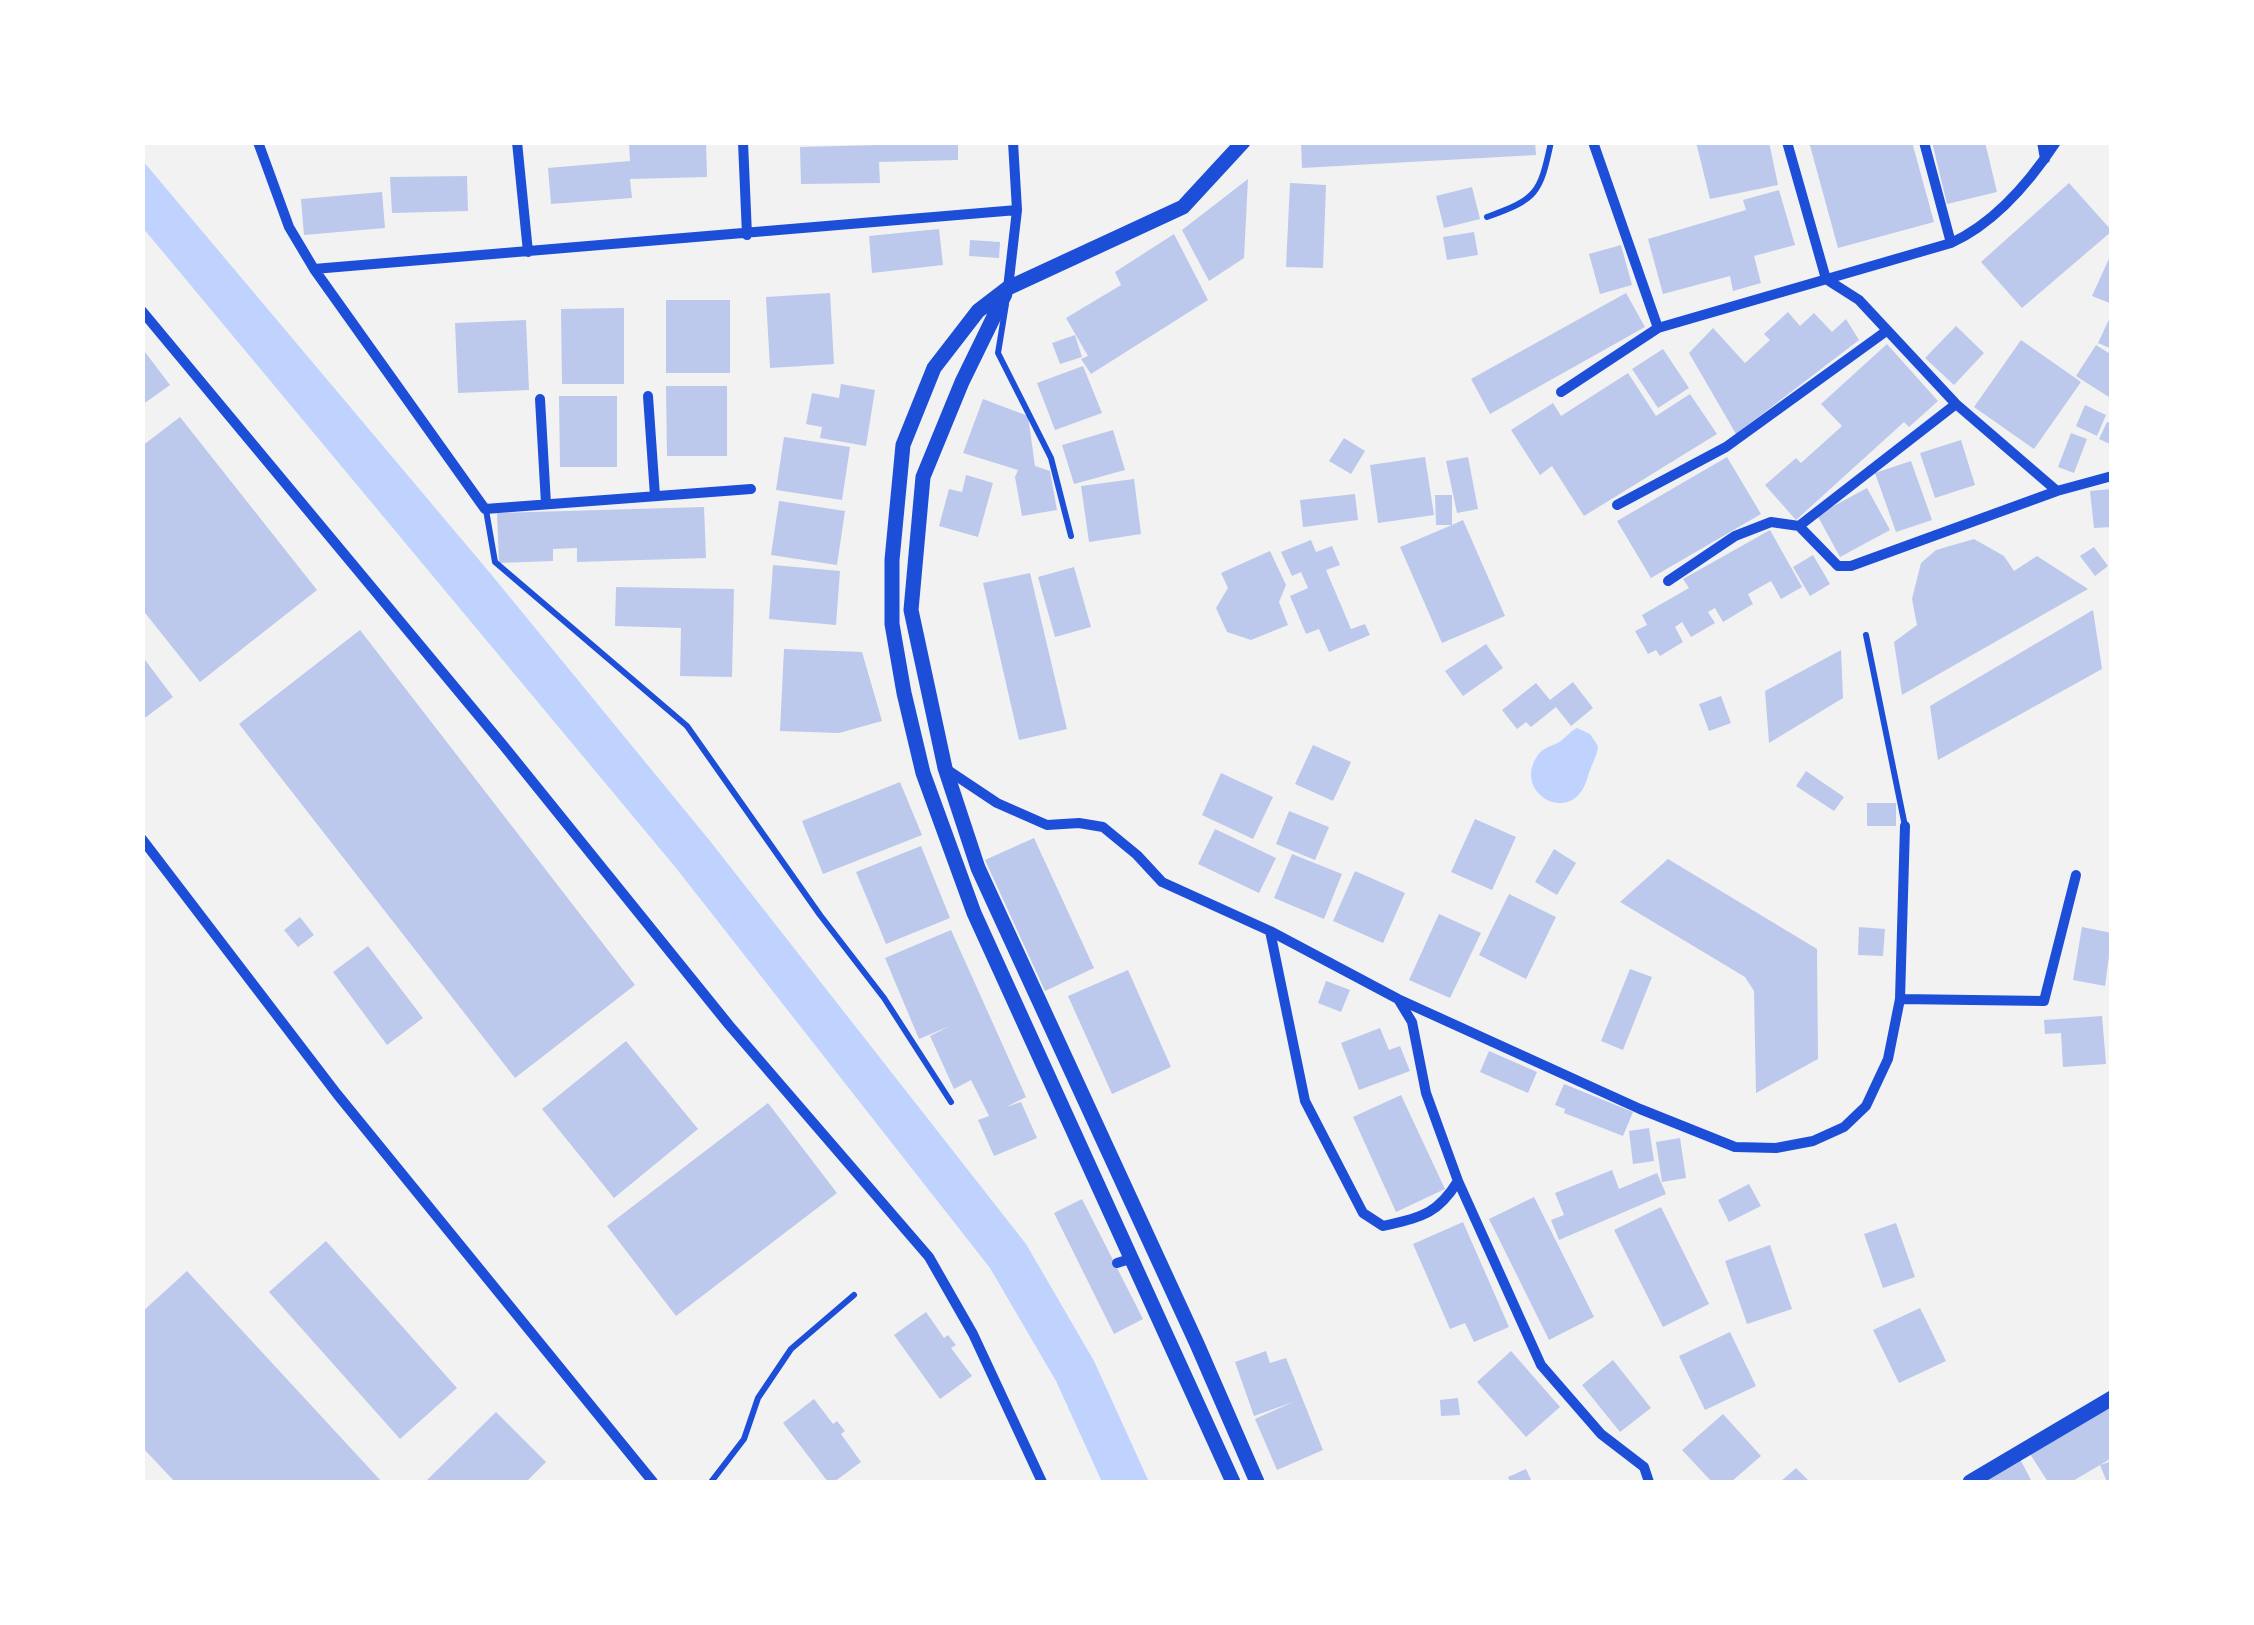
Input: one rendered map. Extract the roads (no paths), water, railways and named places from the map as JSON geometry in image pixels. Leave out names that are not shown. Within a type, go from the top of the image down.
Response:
[{"type":"street","points":[[258,142],[289,227],[314,269],[486,509],[751,489]]},
{"type":"street","points":[[517,142],[528,252]]},
{"type":"street","points":[[743,142],[747,235]]},
{"type":"street","points":[[1013,142],[1017,210],[1008,288],[962,382],[923,478],[911,610],[944,768],[978,868],[1257,1482]]},
{"type":"street","points":[[1233,1482],[1125,1260],[974,914],[923,773],[904,693],[892,624],[892,560],[903,446],[934,368],[978,312],[1008,288],[1183,207],[1243,142]]},
{"type":"street","points":[[1593,142],[1658,328]]},
{"type":"street","points":[[1788,142],[1826,279],[1859,300],[1956,404],[2057,491]]},
{"type":"street","points":[[1924,142],[1951,244]]},
{"type":"street","points":[[2042,142],[2045,159]]},
{"type":"street","points":[[1561,392],[1658,328],[1951,244],[1978,231],[1997,214],[2056,142]]},
{"type":"street","points":[[314,269],[1017,210]]},
{"type":"street","points":[[142,311],[503,745],[729,1025],[928,1257],[972,1334],[1042,1482]]},
{"type":"street","points":[[1617,504],[1726,446],[1886,332]]},
{"type":"street","points":[[648,396],[655,496]]},
{"type":"street","points":[[540,399],[546,504]]},
{"type":"street","points":[[1799,526],[1956,404]]},
{"type":"street","points":[[1668,580],[1736,536],[1771,522],[1799,526],[1838,566],[1851,566],[2057,491],[2112,476]]},
{"type":"street","points":[[944,768],[997,803],[1047,826],[1079,823],[1103,827],[1137,854],[1162,882],[1270,931],[1398,999],[1640,1109],[1735,1147],[1776,1148],[1813,1141],[1844,1127],[1866,1106],[1888,1059],[1900,1000],[1905,826]]},
{"type":"street","points":[[142,840],[338,1094],[653,1482]]},
{"type":"street","points":[[1900,1000],[2044,1001],[2076,875]]},
{"type":"street","points":[[1270,931],[1305,1101],[1363,1213],[1383,1226],[1430,1213],[1443,1204],[1458,1181]]},
{"type":"street","points":[[1398,999],[1412,1022],[1426,1093],[1458,1181],[1541,1365],[1601,1434],[1644,1468],[1649,1482]]},
{"type":"street","points":[[1970,1482],[2112,1398]]},
{"type":"lane","points":[[1487,217],[1526,203],[1543,180],[1551,142]]},
{"type":"lane","points":[[1008,288],[998,353],[1051,458],[1071,536]]},
{"type":"lane","points":[[486,509],[495,562],[687,726],[820,915],[884,998],[951,1102]]},
{"type":"lane","points":[[1866,635],[1905,826]]},
{"type":"lane","points":[[711,1482],[744,1439],[758,1398],[791,1349],[854,1295]]},
{"type":"water","points":[[143,161],[710,841],[1026,1244],[1094,1361],[1149,1482],[1102,1482],[1056,1381],[990,1268],[676,868],[143,228]]},
{"type":"water","points":[[1577,728],[1590,734],[1598,746],[1588,776],[1581,792],[1570,801],[1547,800],[1532,782],[1532,769],[1540,753]]}]
